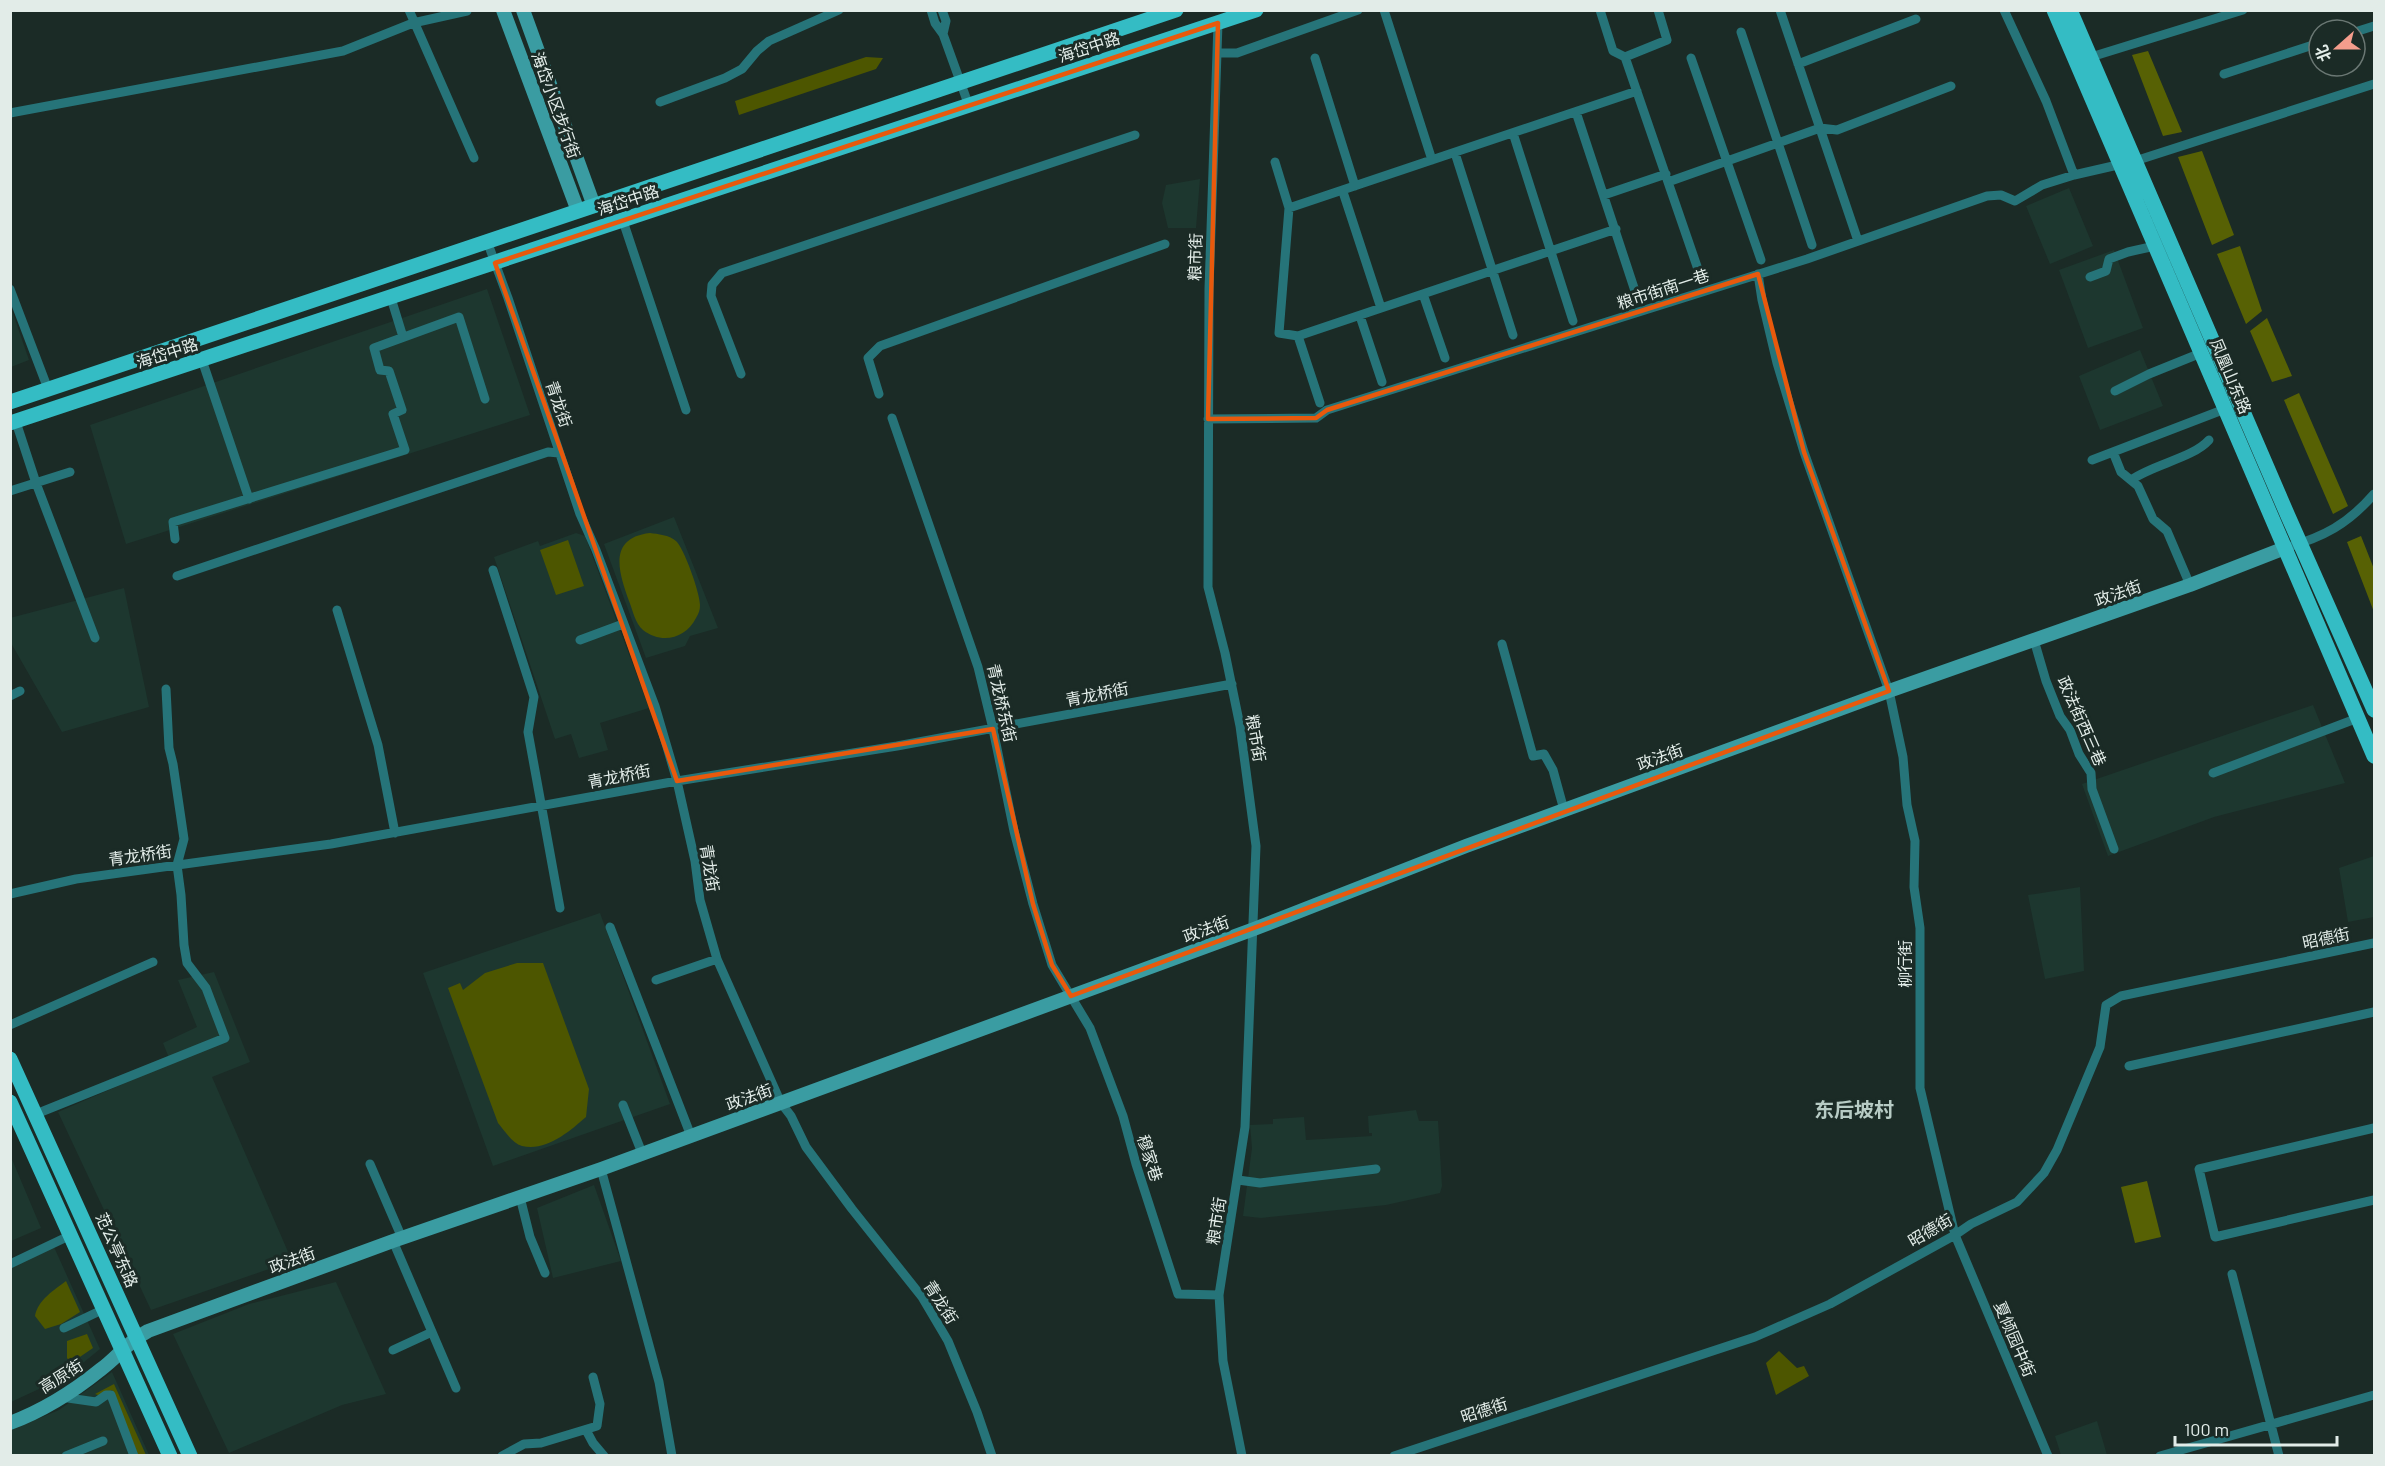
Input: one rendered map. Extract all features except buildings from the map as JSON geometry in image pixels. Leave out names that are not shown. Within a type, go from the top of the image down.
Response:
[{"type":"main road","name":"海岱中路","points":[[10,402],[1176,10]]},
{"type":"main road","name":"海岱中路","points":[[13,423],[1256,10]]},
{"type":"main road","name":"凤凰山东路","points":[[2054,10],[2374,756]]},
{"type":"main road","name":"凤凰山东路","points":[[2070,10],[2301,543],[2370,689],[2374,710]]},
{"type":"main road","name":"范公亭东路","points":[[10,1059],[190,1455]]},
{"type":"main road","points":[[10,1102],[170,1455]]},
{"type":"street","points":[[409,10],[474,158]]},
{"type":"street","name":"海岱小区步行街","points":[[503,10],[578,211]]},
{"type":"street","name":"海岱小区步行街","points":[[523,10],[594,206]]},
{"type":"street","points":[[660,102],[725,78],[742,69],[769,41],[839,10]]},
{"type":"street","points":[[931,10],[935,23],[943,34],[969,106]]},
{"type":"street","points":[[942,10],[946,21],[943,34]]},
{"type":"street","points":[[1217,53],[1236,53],[1358,10]]},
{"type":"street","points":[[1384,10],[1432,160]]},
{"type":"street","points":[[1600,10],[1613,51],[1625,57],[1701,278]]},
{"type":"street","points":[[1625,57],[1668,40],[1658,10]]},
{"type":"street","points":[[1780,10],[1858,241]]},
{"type":"street","points":[[2004,10],[2046,102],[2074,175]]},
{"type":"street","points":[[2091,57],[2243,10]]},
{"type":"street","points":[[10,113],[343,51],[413,23],[467,11]]},
{"type":"street","points":[[1798,63],[1916,19]]},
{"type":"street","name":"粮市街","points":[[1218,23],[1209,289],[1208,587],[1232,684],[1248,778],[1256,846],[1245,1127],[1219,1295],[1223,1361],[1242,1455]]},
{"type":"street","points":[[1742,32],[1812,244]]},
{"type":"street","points":[[2224,74],[2307,48]]},
{"type":"street","points":[[1315,58],[1355,186]]},
{"type":"street","points":[[1691,58],[1761,260]]},
{"type":"street","name":"粮市街南一巷","points":[[1208,419],[1316,418],[1327,410],[1758,274],[1987,196],[2001,195],[2015,201],[2042,185],[2135,161],[2374,84]]},
{"type":"street","points":[[1604,195],[1726,162],[1820,128],[1837,130],[1951,86]]},
{"type":"street","points":[[1289,208],[1637,91]]},
{"type":"street","points":[[1576,112],[1638,300]]},
{"type":"street","points":[[1513,133],[1573,321]]},
{"type":"street","points":[[741,374],[711,296],[712,285],[723,273],[1135,135]]},
{"type":"street","points":[[1455,153],[1513,335]]},
{"type":"street","points":[[1275,162],[1289,208],[1279,333],[1298,336],[1616,229]]},
{"type":"street","points":[[1344,195],[1381,308]]},
{"type":"street","points":[[623,221],[686,410]]},
{"type":"street","name":"青龙街","points":[[487,241],[580,514],[597,550],[655,706],[677,781],[695,861],[700,900],[717,959],[781,1103],[795,1123],[806,1147],[922,1298],[948,1341],[992,1455]]},
{"type":"street","points":[[879,394],[868,358],[880,346],[1165,244]]},
{"type":"street","points":[[2091,277],[2106,271],[2109,260],[2128,252],[2155,246]]},
{"type":"street","name":"柳行街","points":[[1758,274],[1777,363],[1804,452],[1889,691],[1903,757],[1907,805],[1916,841],[1914,887],[1920,928],[1920,1088],[1955,1235]]},
{"type":"street","points":[[10,289],[48,389]]},
{"type":"street","points":[[1422,294],[1445,358]]},
{"type":"street","points":[[391,298],[403,337]]},
{"type":"street","points":[[1360,316],[1382,382]]},
{"type":"street","points":[[175,539],[173,522],[405,450],[393,414],[402,410],[389,372],[380,370],[374,348],[459,317],[485,399]]},
{"type":"street","points":[[1298,336],[1320,403]]},
{"type":"street","points":[[2115,391],[2201,353]]},
{"type":"street","points":[[202,360],[249,499]]},
{"type":"street","points":[[2092,460],[2225,409]]},
{"type":"street","name":"青龙桥东街","points":[[892,418],[965,624],[993,729],[1032,904],[1052,965],[1071,996]]},
{"type":"street","points":[[13,423],[95,638]]},
{"type":"street","points":[[2131,480],[2146,470],[2201,449],[2209,440]]},
{"type":"street","points":[[177,576],[548,452],[559,453]]},
{"type":"street","points":[[2113,452],[2121,472],[2138,486],[2153,519],[2167,531],[2190,585]]},
{"type":"street","points":[[10,491],[70,472]]},
{"type":"street","points":[[2285,548],[2330,532],[2357,514],[2374,494]]},
{"type":"street","name":"政法街","points":[[122,1348],[152,1330],[397,1239],[642,1154],[1254,929],[1466,846],[1889,691],[2190,585],[2285,548]]},
{"type":"street","points":[[493,570],[534,697],[528,732],[560,908]]},
{"type":"street","points":[[337,610],[378,745],[395,832]]},
{"type":"street","points":[[580,640],[623,624]]},
{"type":"street","name":"政法街西三巷","points":[[2034,640],[2046,681],[2060,716],[2070,730],[2079,754],[2091,773],[2092,789],[2114,849]]},
{"type":"street","points":[[1502,644],[1533,756],[1544,754],[1552,770],[1564,810]]},
{"type":"street","name":"青龙桥街","points":[[10,894],[76,879],[331,844],[677,781],[993,729],[1232,684]]},
{"type":"street","points":[[36,1114],[225,1038],[206,988],[187,963],[177,865],[184,839],[169,748],[166,689]]},
{"type":"street","points":[[10,696],[20,691]]},
{"type":"street","points":[[2213,773],[2358,718]]},
{"type":"street","points":[[610,927],[691,1136]]},
{"type":"street","name":"昭德街","points":[[1394,1455],[1755,1337],[1830,1304],[1971,1224],[2018,1202],[2044,1173],[2057,1150],[2100,1047],[2106,1005],[2121,996],[2374,943]]},
{"type":"street","points":[[656,980],[717,959]]},
{"type":"street","points":[[10,1024],[153,962]]},
{"type":"street","name":"穆家巷","points":[[1071,996],[1090,1028],[1123,1116],[1178,1294],[1219,1295]]},
{"type":"street","points":[[2129,1066],[2374,1012]]},
{"type":"street","points":[[623,1105],[642,1154]]},
{"type":"street","points":[[2374,1128],[2199,1169],[2215,1237],[2374,1200]]},
{"type":"street","points":[[370,1164],[432,1332],[456,1388]]},
{"type":"street","points":[[601,1169],[657,1373],[672,1455]]},
{"type":"street","points":[[1238,1180],[1260,1183],[1376,1169]]},
{"type":"street","points":[[520,1197],[530,1237],[545,1273]]},
{"type":"street","points":[[10,1264],[71,1235]]},
{"type":"street","name":"夏倾园中街","points":[[1955,1235],[2048,1455]]},
{"type":"street","points":[[2232,1274],[2279,1455]]},
{"type":"street","points":[[64,1328],[104,1309]]},
{"type":"street","points":[[393,1350],[432,1332]]},
{"type":"street","name":"高原街","points":[[10,1423],[25,1417],[101,1370],[122,1348]]},
{"type":"street","points":[[502,1455],[524,1444],[541,1443],[597,1426],[600,1404],[593,1377]]},
{"type":"street","points":[[60,1396],[96,1402],[102,1400],[106,1395],[111,1395],[134,1455]]},
{"type":"street","points":[[2160,1455],[2374,1395]]},
{"type":"street","points":[[586,1430],[593,1443],[604,1455]]},
{"type":"street","points":[[66,1455],[103,1441]]},
{"type":"highlighted area","points":[[1218,23],[1208,419],[1316,418],[1327,410],[1758,274],[1804,452],[1889,691],[1071,996],[1052,965],[1033,904],[993,729],[677,781],[495,263]]},
{"type":"shaded area","points":[[1200,179],[1196,228],[1168,228],[1162,203],[1166,185]]},
{"type":"shaded area","points":[[2069,188],[2093,246],[2050,264],[2026,206]]},
{"type":"shaded area","points":[[2114,250],[2143,328],[2088,348],[2059,270]]},
{"type":"shaded area","points":[[487,289],[530,415],[126,544],[90,425]]},
{"type":"shaded area","points":[[11,308],[29,360],[10,367]]},
{"type":"shaded area","points":[[2140,350],[2163,406],[2100,430],[2079,376]]},
{"type":"shaded area","points":[[674,517],[718,628],[690,636],[685,646],[646,658],[604,544]]},
{"type":"shaded area","points":[[576,533],[585,536],[649,708],[600,723],[608,750],[579,758],[571,734],[555,739],[494,557],[538,541],[540,546]]},
{"type":"shaded area","points":[[124,588],[149,707],[62,732],[11,643],[10,618]]},
{"type":"shaded area","points":[[2313,705],[2345,783],[2214,817],[2108,856],[2082,784]]},
{"type":"shaded area","points":[[2374,856],[2374,917],[2348,922],[2339,868]]},
{"type":"shaded area","points":[[2080,887],[2084,971],[2045,979],[2028,895]]},
{"type":"shaded area","points":[[600,913],[670,1104],[493,1166],[423,973]]},
{"type":"shaded area","points":[[214,972],[250,1062],[212,1077],[292,1261],[151,1310],[58,1112],[171,1063],[163,1043],[197,1027],[178,980]]},
{"type":"shaded area","points":[[1416,1110],[1419,1121],[1438,1121],[1442,1186],[1440,1193],[1386,1205],[1261,1218],[1243,1216],[1252,1148],[1250,1125],[1273,1124],[1273,1119],[1304,1117],[1306,1140],[1372,1136],[1372,1133],[1369,1133],[1368,1116]]},
{"type":"shaded area","points":[[11,1157],[41,1228],[10,1241]]},
{"type":"shaded area","points":[[594,1185],[621,1261],[553,1278],[537,1208]]},
{"type":"shaded area","points":[[54,1247],[100,1349],[67,1376],[11,1402],[10,1268]]},
{"type":"shaded area","points":[[336,1282],[386,1394],[342,1405],[229,1453],[173,1334],[249,1304]]},
{"type":"shaded area","points":[[112,1372],[149,1455],[11,1456],[11,1430],[59,1410]]},
{"type":"shaded area","points":[[2097,1421],[2107,1455],[2061,1455],[2055,1436]]},
{"type":"green space","points":[[2148,51],[2182,132],[2163,136],[2132,55]]},
{"type":"green space","points":[[866,57],[883,58],[876,69],[739,115],[735,101]]},
{"type":"green space","points":[[2202,151],[2234,235],[2212,245],[2178,157]]},
{"type":"green space","points":[[2240,246],[2262,311],[2246,324],[2217,254]]},
{"type":"green space","points":[[2267,318],[2292,376],[2272,382],[2250,331]]},
{"type":"green space","points":[[2299,393],[2348,506],[2333,514],[2284,400]]},
{"type":"green space","points":[[650,533],[670,537],[679,545],[691,571],[699,599],[699,612],[692,625],[680,635],[673,637],[650,635],[640,627],[622,579],[620,558],[622,549],[636,536]]},
{"type":"green space","points":[[2361,536],[2374,569],[2374,612],[2347,542]]},
{"type":"green space","points":[[568,540],[584,586],[556,595],[540,550]]},
{"type":"green space","points":[[517,963],[543,963],[589,1089],[586,1117],[557,1139],[531,1147],[515,1142],[498,1123],[448,988],[460,983],[463,990],[485,973]]},
{"type":"green space","points":[[2147,1181],[2161,1237],[2135,1243],[2121,1187]]},
{"type":"green space","points":[[66,1281],[80,1312],[61,1324],[45,1329],[35,1316],[39,1305]]},
{"type":"green space","points":[[87,1334],[93,1348],[71,1363],[67,1358],[67,1341]]},
{"type":"green space","points":[[1779,1351],[1797,1368],[1804,1366],[1809,1376],[1776,1395],[1766,1363]]},
{"type":"green space","points":[[114,1384],[146,1455],[138,1455],[112,1390],[101,1396],[95,1394]]},
{"type":"district","name":"东后坡村","points":[[1854,1110]]}]
